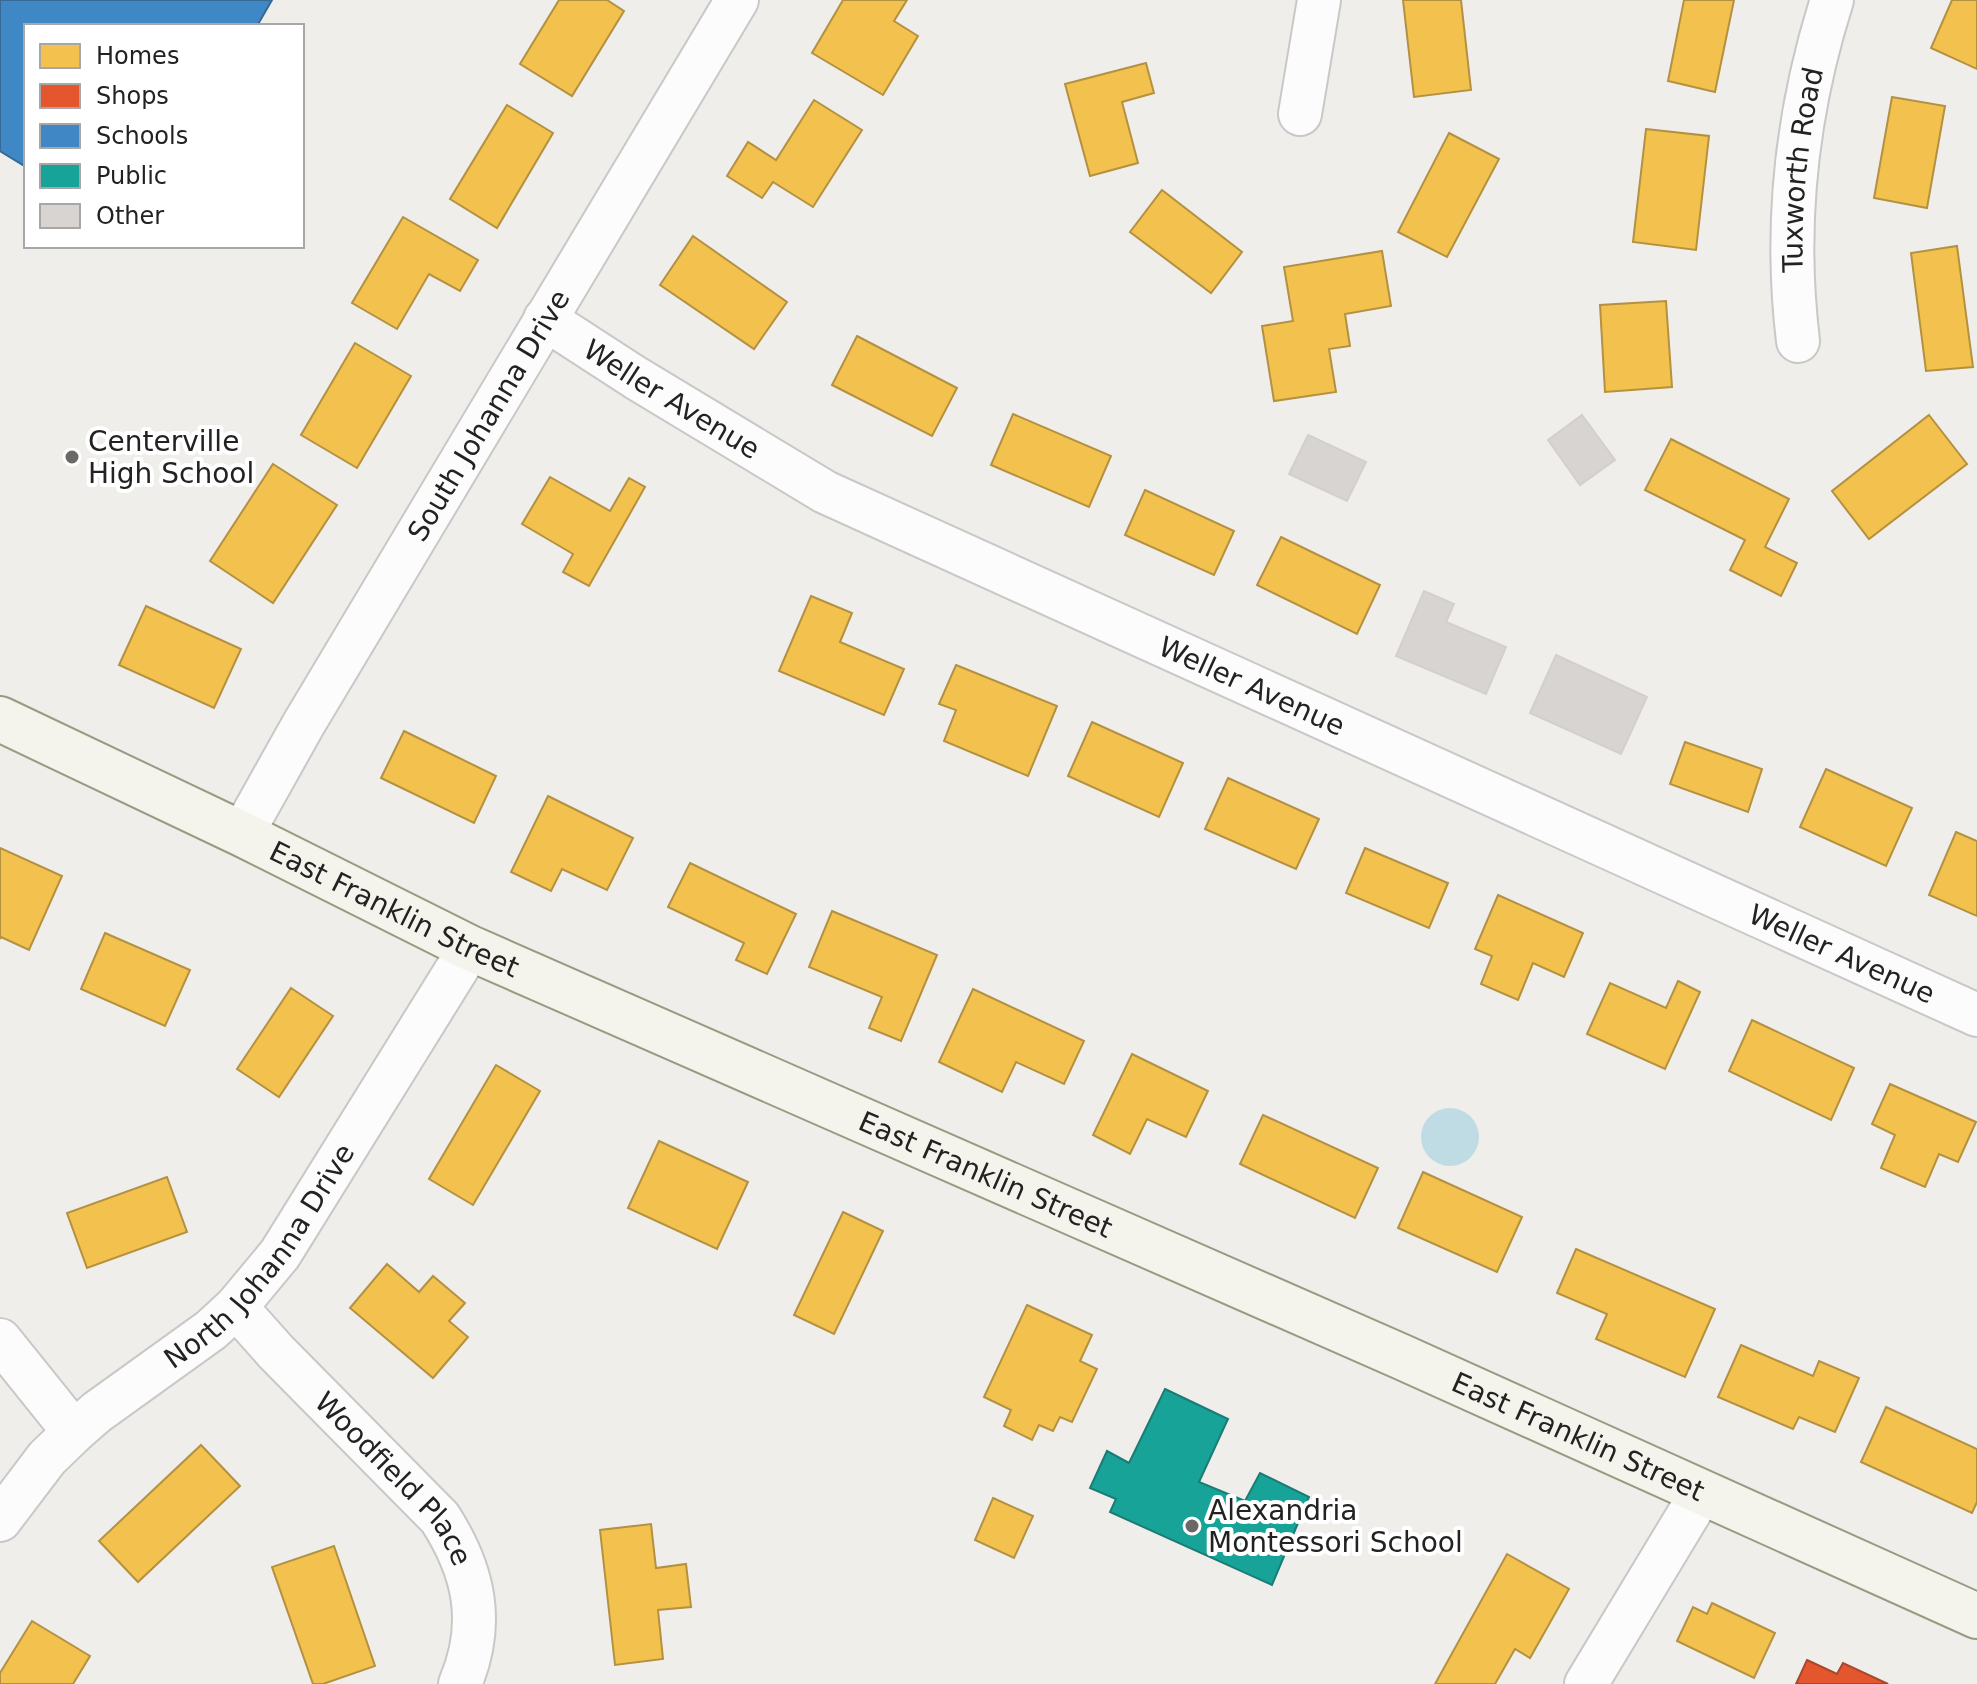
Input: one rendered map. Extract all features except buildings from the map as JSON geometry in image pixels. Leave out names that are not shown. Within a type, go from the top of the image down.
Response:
[{"type":"street","name":"South Johanna Drive","points":[[242,834],[303,725],[737,0]]},
{"type":"street","points":[[1300,114],[1319,0]]},
{"type":"street","name":"Tuxworth Road","points":[[1798,341],[1792,292],[1791,230],[1797,167],[1815,53],[1832,0]]},
{"type":"street","name":"Weller Avenue","points":[[545,319],[825,492],[1977,1015]]},
{"type":"street","name":"East Franklin Street","points":[[0,719],[242,834],[470,948],[1977,1616]]},
{"type":"street","name":"North Johanna Drive","points":[[0,1520],[47,1458],[74,1432],[211,1330],[236,1307],[280,1254],[470,948]]},
{"type":"street","name":"Woodfield Place","points":[[236,1307],[276,1352],[440,1518],[458,1546],[475,1606],[473,1641],[460,1684]]},
{"type":"street","points":[[0,1340],[74,1432]]},
{"type":"street","points":[[1586,1684],[1702,1492]]},
{"type":"water","points":[[1450,1108],[1461,1110],[1470,1117],[1477,1126],[1477,1148],[1470,1157],[1461,1164],[1450,1166],[1439,1164],[1430,1157],[1423,1148],[1421,1137],[1423,1126],[1430,1117],[1439,1110]]},
{"type":"place","name":"Centerville High School","points":[[72,457]]},
{"type":"place","name":"Alexandria Montessori School","points":[[1192,1526]]}]
